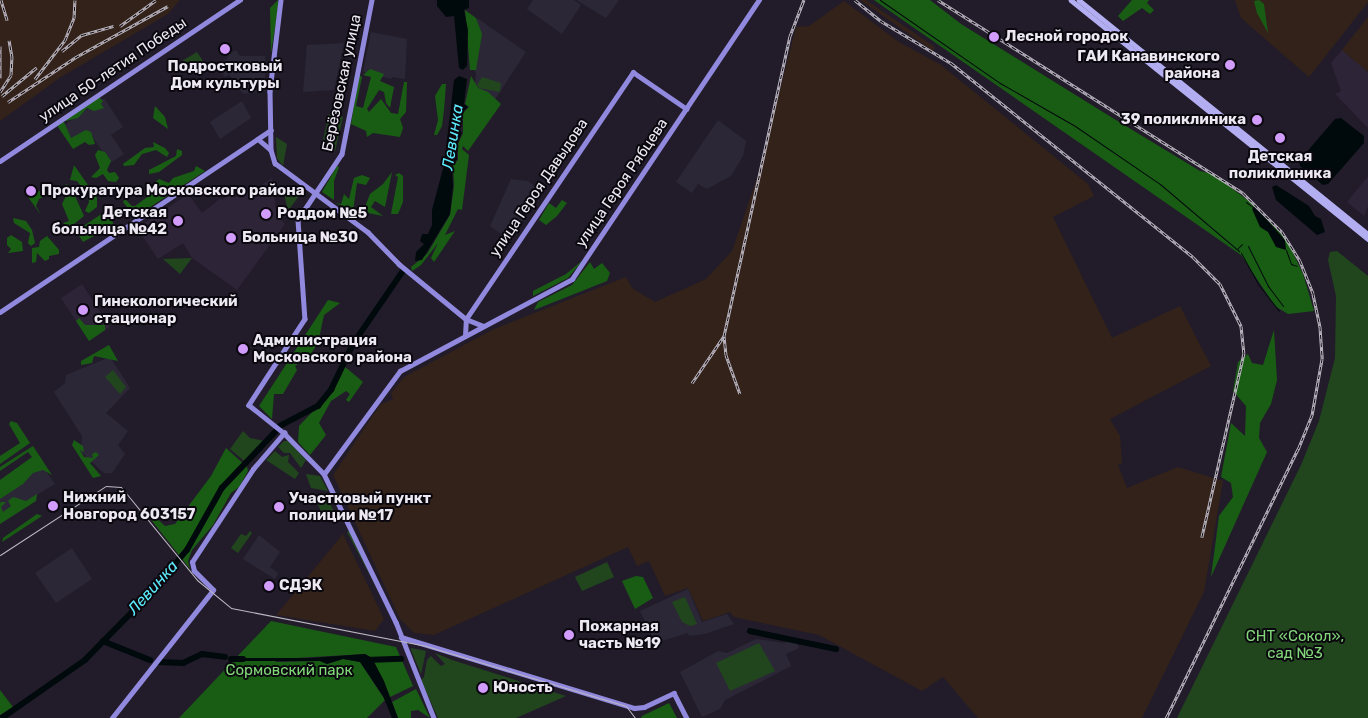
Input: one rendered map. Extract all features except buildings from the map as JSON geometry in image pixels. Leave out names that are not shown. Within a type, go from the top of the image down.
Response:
[{"type":"main road","points":[[1072,0],[1368,234]]},
{"type":"main road","points":[[1079,0],[1368,239]]},
{"type":"street","name":"улица 50-летия Победы","points":[[0,161],[240,0]]},
{"type":"street","points":[[281,0],[271,82],[271,150],[276,165],[368,232],[399,264],[466,319],[484,326]]},
{"type":"street","name":"Берёзовская улица","points":[[284,433],[249,405],[305,319],[298,220],[342,154],[372,0]]},
{"type":"street","name":"улица Героя Рябцева","points":[[324,474],[400,371],[572,279],[759,0]]},
{"type":"street","name":"улица Героя Давыдова","points":[[466,319],[632,72],[687,109]]},
{"type":"street","points":[[0,312],[271,130]]},
{"type":"street","points":[[258,139],[264,141],[271,150]]},
{"type":"street","points":[[465,336],[466,319]]},
{"type":"street","points":[[112,718],[213,590],[197,575],[192,562],[253,469],[284,433],[324,474],[401,637],[434,718]]},
{"type":"street","points":[[401,637],[634,708],[644,707],[674,693],[687,718]]},
{"type":"shaded area","points":[[0,0],[180,0],[168,14],[61,77],[0,121]]},
{"type":"shaded area","points":[[533,0],[574,0],[581,5],[562,34],[527,9]]},
{"type":"shaded area","points":[[576,0],[619,0],[606,18]]},
{"type":"shaded area","points":[[860,0],[866,0],[935,47],[933,51]]},
{"type":"shaded area","points":[[1235,0],[1368,0],[1368,2],[1309,77],[1241,18]]},
{"type":"shaded area","points":[[844,1],[899,42],[941,65],[1088,184],[1094,196],[1053,217],[1112,338],[1180,306],[1211,366],[1110,419],[1120,436],[1122,463],[1118,465],[1127,488],[1178,467],[1223,481],[1204,592],[1142,718],[978,718],[943,677],[922,691],[819,635],[734,617],[730,612],[703,621],[688,588],[665,596],[649,561],[637,566],[628,547],[434,635],[414,633],[400,619],[333,475],[380,405],[393,399],[391,393],[404,377],[494,329],[626,277],[632,288],[655,302],[706,279],[732,251],[758,175],[796,27],[809,26]]},
{"type":"shaded area","points":[[1368,17],[1368,72],[1342,50]]},
{"type":"shaded area","points":[[477,18],[526,52],[469,139],[476,73],[473,68]]},
{"type":"shaded area","points":[[371,32],[407,39],[405,79],[392,77],[391,79],[363,72]]},
{"type":"shaded area","points":[[344,43],[334,90],[303,92],[307,45]]},
{"type":"shaded area","points":[[236,50],[240,56],[265,56],[265,91],[243,94],[229,74],[225,77],[220,69],[222,62],[228,58],[227,55]]},
{"type":"shaded area","points":[[1342,50],[1368,72],[1368,128],[1335,94],[1341,91],[1331,63]]},
{"type":"shaded area","points":[[104,98],[123,127],[111,135],[124,154],[110,163],[92,136],[74,148],[60,128]]},
{"type":"shaded area","points":[[242,101],[251,118],[220,139],[210,122]]},
{"type":"shaded area","points":[[718,120],[746,141],[743,156],[731,176],[707,189],[698,184],[692,193],[676,182]]},
{"type":"shaded area","points":[[1368,176],[1368,206],[1364,216],[1347,202]]},
{"type":"shaded area","points":[[272,178],[277,216],[285,224],[237,290],[192,258],[183,243],[158,259],[137,228],[188,194],[202,213],[221,198],[222,200],[229,195],[243,198],[247,191],[250,193]]},
{"type":"shaded area","points":[[511,179],[528,181],[541,191],[510,240],[490,226]]},
{"type":"shaded area","name":"Гинекологический стационар","points":[[82,284],[110,327],[89,341],[61,298]]},
{"type":"shaded area","points":[[110,357],[130,388],[106,413],[128,431],[118,445],[125,454],[112,473],[104,473],[81,452],[82,436],[54,392],[65,383],[66,375]]},
{"type":"shaded area","points":[[37,458],[55,484],[0,517],[0,484]]},
{"type":"shaded area","points":[[343,534],[384,619],[375,631],[276,615]]},
{"type":"shaded area","points":[[259,535],[280,552],[270,567],[278,573],[275,579],[243,559]]},
{"type":"shaded area","points":[[72,548],[92,579],[56,603],[35,573]]},
{"type":"shaded area","points":[[688,589],[702,622],[727,614],[734,624],[705,634],[689,636],[688,633],[655,643],[640,611]]},
{"type":"shaded area","points":[[756,639],[784,643],[795,639],[799,648],[786,654],[791,666],[725,700],[720,709],[702,717],[680,672],[718,651],[727,653]]},
{"type":"green space","points":[[278,0],[278,9],[271,53],[270,8]]},
{"type":"green space","points":[[874,0],[930,0],[961,24],[1111,117],[1200,171],[1213,174],[1254,205],[1287,240],[1303,274],[1314,311],[1288,314],[1275,306],[1241,255]]},
{"type":"green space","points":[[1132,0],[1149,0],[1147,3],[1154,10],[1150,14],[1142,8],[1123,21],[1118,16]]},
{"type":"green space","points":[[1259,0],[1264,4],[1268,33],[1257,13],[1254,1]]},
{"type":"green space","points":[[465,10],[476,18],[482,34],[476,70],[470,70]]},
{"type":"green space","points":[[197,52],[203,61],[188,71],[182,61]]},
{"type":"green space","points":[[370,69],[384,74],[380,81],[394,87],[390,108],[386,103],[384,92],[379,90],[367,109],[369,112],[381,99],[391,113],[398,114],[404,82],[407,82],[406,112],[400,119],[403,128],[400,137],[373,133],[367,137],[366,131],[351,124],[359,75],[362,77],[356,106],[363,108],[371,77],[363,75]]},
{"type":"green space","points":[[471,76],[478,88],[488,92],[501,104],[468,151],[463,146],[462,149],[469,155],[462,210],[458,209],[445,235],[455,231],[434,262],[431,258],[438,243],[421,265],[412,271],[411,267],[427,254],[450,215],[454,186],[453,165],[458,160],[458,144],[463,133],[463,113],[469,107],[465,104]]},
{"type":"green space","points":[[482,77],[501,83],[500,92],[479,88],[477,85]]},
{"type":"green space","points":[[442,84],[446,84],[442,126],[437,135],[434,135],[438,120],[435,96]]},
{"type":"green space","points":[[98,96],[103,101],[101,104],[104,108],[94,111],[87,108],[78,118],[66,121],[65,118]]},
{"type":"green space","points":[[155,106],[165,117],[168,129],[153,118]]},
{"type":"green space","points":[[329,114],[343,117],[335,151],[321,148]]},
{"type":"green space","points":[[64,122],[71,138],[86,130],[91,132],[95,144],[89,145],[85,142],[73,149],[58,127],[58,123]]},
{"type":"green space","points":[[276,137],[287,144],[283,166],[277,158]]},
{"type":"green space","points":[[153,142],[165,148],[169,153],[167,157],[156,150],[142,154],[134,165],[124,166],[123,164],[145,148],[154,147]]},
{"type":"green space","points":[[177,149],[182,151],[182,155],[159,172],[149,174],[149,170],[176,156]]},
{"type":"green space","points":[[98,150],[105,152],[111,161],[107,170],[109,173],[115,172],[119,178],[116,182],[108,181],[103,174],[96,178],[91,177],[100,168],[95,155]]},
{"type":"green space","points":[[74,165],[97,198],[97,207],[89,213],[85,211],[89,202],[88,195],[77,181],[70,180]]},
{"type":"green space","points":[[196,166],[205,171],[135,217],[123,202],[125,199],[132,206],[135,206],[157,190],[153,184],[159,179],[169,183],[173,178],[194,171]]},
{"type":"green space","points":[[337,166],[339,167],[334,181],[334,200],[322,192]]},
{"type":"green space","points":[[392,172],[385,207],[375,201],[371,207],[383,216],[363,212],[370,194],[383,184]]},
{"type":"green space","points":[[399,173],[403,176],[403,202],[398,214],[391,214],[398,177],[395,175]]},
{"type":"green space","points":[[362,175],[370,178],[366,185],[357,183],[353,211],[355,216],[351,215],[346,207],[335,203],[341,204],[344,194],[349,199],[354,178]]},
{"type":"green space","points":[[46,182],[48,194],[39,199],[36,206],[41,215],[28,197],[43,189]]},
{"type":"green space","points":[[66,184],[71,187],[84,216],[69,228],[63,223],[69,221],[62,204],[67,194],[63,189]]},
{"type":"green space","points":[[284,187],[301,193],[288,211],[285,198]]},
{"type":"green space","points":[[562,200],[567,203],[557,216],[546,225],[539,220],[549,203],[556,208]]},
{"type":"green space","points":[[103,213],[108,213],[114,225],[83,242],[76,231]]},
{"type":"green space","points":[[13,218],[26,221],[32,230],[35,243],[31,246],[28,243],[30,233],[14,223]]},
{"type":"green space","points":[[11,235],[22,242],[23,251],[8,253],[11,249],[7,245],[7,238]]},
{"type":"green space","points":[[47,236],[59,250],[59,254],[49,256],[49,259],[45,261],[37,253],[36,262],[32,263],[32,248],[39,247],[40,241]]},
{"type":"green space","name":"СНТ «Сокол», сад №3","points":[[1337,251],[1368,276],[1368,718],[1177,718],[1301,465],[1319,421],[1335,358],[1336,296],[1328,260],[1330,252]]},
{"type":"green space","points":[[192,258],[180,274],[163,259]]},
{"type":"green space","points":[[583,260],[568,278],[533,296],[533,291],[566,274]]},
{"type":"green space","points":[[590,262],[594,269],[602,263],[610,273],[607,281],[534,310],[538,302],[572,285]]},
{"type":"green space","points":[[328,300],[340,303],[324,315],[318,343],[308,358],[295,366],[297,370],[283,394],[274,394],[272,419],[259,406]]},
{"type":"green space","points":[[79,318],[85,325],[105,325],[105,330],[89,341],[76,321]]},
{"type":"green space","points":[[1274,330],[1277,380],[1271,404],[1260,423],[1259,438],[1267,452],[1211,577],[1219,516],[1233,497],[1231,483],[1221,477],[1231,423],[1245,436],[1246,406],[1233,391],[1238,362],[1248,354],[1252,363],[1263,365]]},
{"type":"green space","points":[[109,345],[118,361],[94,356],[92,363],[81,365],[81,361]]},
{"type":"green space","points":[[344,366],[363,382],[349,402],[346,400],[350,394],[346,391],[331,401],[319,423],[326,435],[310,455],[298,442],[299,426],[332,391]]},
{"type":"green space","points":[[113,370],[126,387],[120,394],[105,377]]},
{"type":"green space","points":[[11,421],[17,423],[30,443],[0,464],[0,456],[20,443],[9,424]]},
{"type":"green space","points":[[243,431],[250,438],[264,441],[244,461],[230,449]]},
{"type":"green space","points":[[74,440],[83,446],[84,452],[80,450],[84,457],[93,458],[92,454],[96,452],[99,455],[90,463],[101,476],[93,478],[72,445]]},
{"type":"green space","points":[[284,441],[288,441],[306,460],[301,468],[290,453],[284,453],[278,447]]},
{"type":"green space","points":[[33,446],[52,475],[43,470],[33,473],[23,484],[0,499],[0,480],[32,457],[28,452],[0,471],[0,467]]},
{"type":"green space","points":[[226,448],[247,467],[248,471],[239,487],[231,493],[213,525],[192,550],[188,561],[190,569],[149,517],[152,514],[165,526],[175,524],[211,476]]},
{"type":"green space","points":[[275,451],[282,457],[289,455],[288,462],[299,473],[295,479],[266,460]]},
{"type":"green space","points":[[306,474],[320,476],[328,491],[311,488]]},
{"type":"green space","points":[[37,494],[36,501],[0,524],[1,502],[6,502],[1,507],[3,512],[11,506],[8,501],[13,497],[26,501]]},
{"type":"green space","points":[[327,498],[334,511],[323,516],[316,500]]},
{"type":"green space","points":[[37,514],[42,516],[2,542],[3,538]]},
{"type":"green space","points":[[351,530],[391,615],[347,532]]},
{"type":"green space","points":[[250,531],[252,533],[238,553],[231,548],[241,534],[246,536]]},
{"type":"green space","points":[[607,562],[614,577],[582,591],[575,577]]},
{"type":"green space","points":[[636,576],[643,577],[653,598],[635,609],[622,581]]},
{"type":"green space","points":[[685,597],[697,624],[690,626],[682,622],[672,602]]},
{"type":"green space","name":"Сормовский парк","points":[[271,621],[396,647],[413,686],[390,697],[372,658],[365,654],[278,659],[275,662],[320,661],[327,664],[343,659],[360,662],[385,700],[367,718],[179,718]]},
{"type":"green space","points":[[759,643],[775,671],[730,691],[716,663]]},
{"type":"green space","points":[[411,648],[426,651],[421,674],[411,650]]},
{"type":"green space","name":"Юность","points":[[435,653],[566,696],[516,718],[438,718],[421,680],[424,677],[427,660],[431,656],[441,666],[445,664]]},
{"type":"green space","points":[[416,689],[430,718],[418,710],[411,711],[411,718],[398,718],[392,702]]},
{"type":"green space","points":[[0,690],[13,707],[0,715]]},
{"type":"green space","points":[[669,703],[677,718],[641,718],[642,716]]},
{"type":"water","points":[[437,0],[469,0],[469,8],[464,10],[468,30],[467,66],[463,70],[459,68],[454,16],[446,17],[437,6]]},
{"type":"water","points":[[459,76],[467,79],[464,104],[468,107],[460,114],[459,130],[462,133],[457,144],[457,159],[452,165],[453,186],[450,214],[422,260],[415,261],[416,252],[424,244],[420,241],[422,234],[428,234],[432,225],[432,210],[444,165],[454,80]]},
{"type":"water","points":[[1341,118],[1364,136],[1364,143],[1328,184],[1323,185],[1300,166],[1299,161],[1335,119]]},
{"type":"water","points":[[1276,185],[1309,206],[1315,216],[1321,219],[1325,232],[1317,235],[1276,200],[1272,187]]},
{"type":"water","points":[[1255,206],[1285,240],[1286,250],[1276,247],[1268,232],[1260,227],[1252,209]]},
{"type":"water","points":[[365,654],[372,658],[384,681],[398,718],[392,718],[383,696],[360,662],[343,659],[327,664],[320,661],[236,661],[238,658],[311,658]]},
{"type":"waterway","points":[[880,0],[1000,83],[1075,126],[1160,184],[1239,251]]},
{"type":"waterway","points":[[1246,202],[1253,207]]},
{"type":"waterway","points":[[1237,249],[1242,244]]},
{"type":"waterway","points":[[1248,246],[1268,286],[1283,306]]},
{"type":"waterway","points":[[1286,250],[1291,264],[1297,266]]},
{"type":"waterway","points":[[1241,253],[1258,284],[1279,311]]},
{"type":"waterway","name":"Левинка","points":[[355,341],[403,271]]},
{"type":"waterway","name":"Левинка","points":[[280,426],[318,406],[331,390],[353,344]]},
{"type":"waterway","name":"Левинка","points":[[2,718],[85,660],[146,598],[187,550],[222,488],[276,431]]},
{"type":"waterway","points":[[750,631],[836,649]]},
{"type":"waterway","points":[[103,641],[150,660]]},
{"type":"waterway","points":[[158,662],[183,663],[202,654],[225,657]]},
{"type":"waterway","points":[[231,659],[243,659]]},
{"type":"waterway","points":[[366,660],[401,659]]},
{"type":"tram line","points":[[0,555],[106,486],[121,487],[197,580],[231,608],[426,646],[626,706],[635,718]]},
{"type":"railway","points":[[1,0],[7,20]]},
{"type":"railway","points":[[35,79],[65,40],[74,18],[75,0]]},
{"type":"railway","points":[[120,26],[156,0]]},
{"type":"railway","points":[[692,383],[724,336],[790,36],[804,0]]},
{"type":"railway","points":[[855,0],[881,21],[951,63],[1193,257],[1220,284],[1241,326],[1244,353],[1202,537]]},
{"type":"railway","points":[[938,0],[1243,193],[1282,232],[1300,261],[1313,294],[1320,327],[1322,359],[1312,415],[1298,449],[1166,718]]},
{"type":"railway","points":[[8,102],[76,57],[168,6]]},
{"type":"railway","points":[[62,51],[82,35],[114,26]]},
{"type":"railway","points":[[0,92],[11,75],[12,57],[9,40]]},
{"type":"railway","points":[[0,46],[0,78]]},
{"type":"railway","points":[[2,96],[37,67]]},
{"type":"railway","points":[[724,336],[726,355],[740,394]]},
{"type":"place","name":"Лесной городок","points":[[994,37]]},
{"type":"place","name":"Подростковый Дом культуры","points":[[225,49]]},
{"type":"place","name":"ГАИ Канавинского района","points":[[1230,65]]},
{"type":"place","name":"39 поликлиника","points":[[1257,120]]},
{"type":"place","name":"Детская поликлиника","points":[[1280,138]]},
{"type":"place","name":"Прокуратура Московского района","points":[[31,191]]},
{"type":"place","name":"Роддом №5","points":[[266,214]]},
{"type":"place","name":"Детская больница №42","points":[[178,221]]},
{"type":"place","name":"Больница №30","points":[[231,238]]},
{"type":"place","name":"Гинекологический стационар","points":[[83,310]]},
{"type":"place","name":"Администрация Московского района","points":[[243,349]]},
{"type":"place","name":"Нижний Новгород 603157","points":[[53,506]]},
{"type":"place","name":"Участковый пункт полиции №17","points":[[279,507]]},
{"type":"place","name":"СДЭК","points":[[269,586]]},
{"type":"place","name":"Пожарная часть №19","points":[[569,635]]},
{"type":"place","name":"Юность","points":[[483,688]]}]
